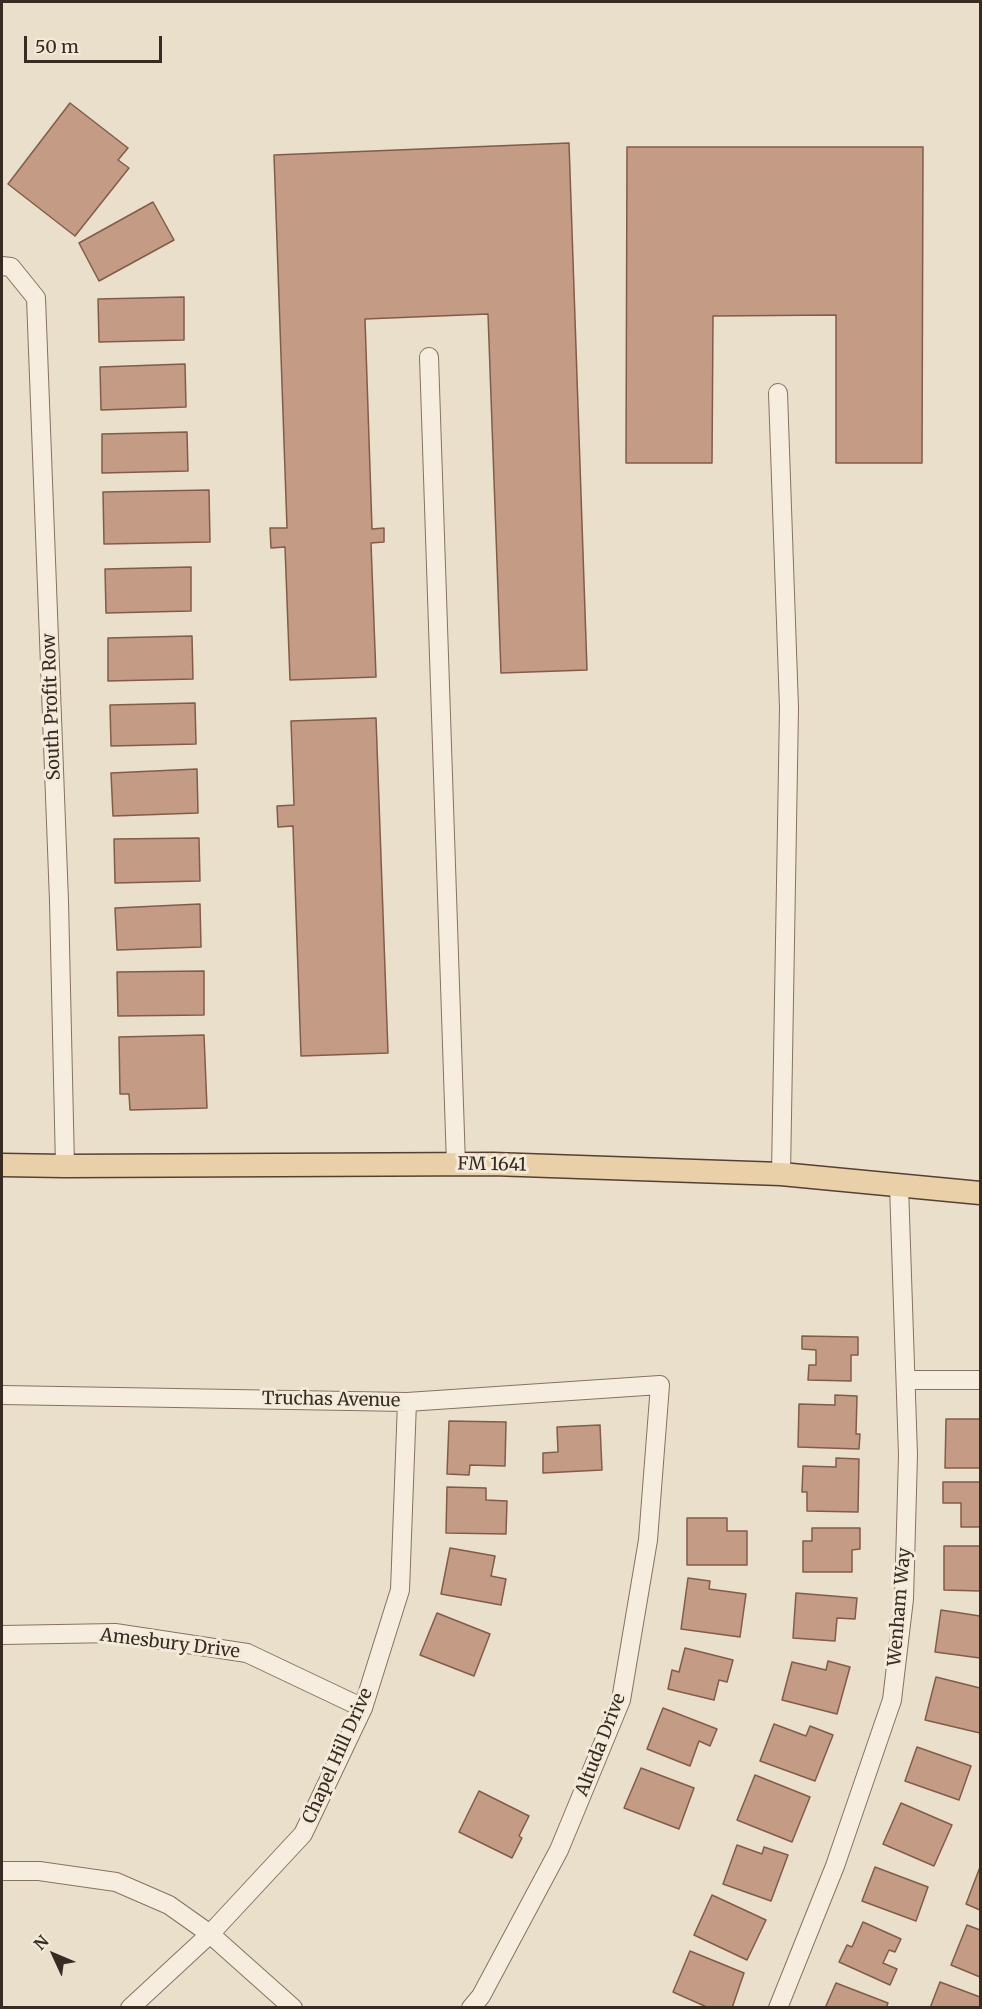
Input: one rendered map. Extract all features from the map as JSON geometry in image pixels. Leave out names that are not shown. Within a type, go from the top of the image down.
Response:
[{"type":"main road","name":"FM 1641","points":[[2,1165],[456,1164],[780,1174],[981,1193]]},
{"type":"street","name":"South Profit Row","points":[[2,266],[11,267],[36,298],[59,901],[65,1166]]},
{"type":"street","points":[[429,357],[456,1164]]},
{"type":"street","points":[[778,393],[789,708],[780,1174]]},
{"type":"street","name":"Wenham Way","points":[[778,2007],[835,1866],[891,1700],[904,1599],[908,1455],[899,1186]]},
{"type":"street","points":[[906,1380],[981,1380]]},
{"type":"street","name":"Truchas Avenue","points":[[2,1395],[407,1402],[660,1385]]},
{"type":"street","name":"Altuda Drive","points":[[471,2007],[481,1996],[559,1850],[621,1700],[648,1540],[660,1385]]},
{"type":"street","name":"Chapel Hill Drive","points":[[130,2007],[210,1934],[303,1834],[363,1708],[400,1590],[407,1402]]},
{"type":"street","name":"Amesbury Drive","points":[[2,1635],[115,1633],[247,1653],[363,1708]]},
{"type":"street","points":[[2,1871],[39,1871],[116,1882],[169,1905],[210,1934],[293,2007]]},
{"type":"building","points":[[70,103],[128,148],[118,160],[129,168],[75,236],[8,184]]},
{"type":"building","points":[[569,143],[587,670],[501,673],[488,314],[365,319],[372,529],[384,528],[384,542],[371,543],[376,677],[290,680],[285,547],[271,548],[270,528],[287,528],[274,155]]},
{"type":"building","points":[[627,147],[923,147],[922,463],[836,463],[836,315],[713,316],[712,463],[626,463]]},
{"type":"building","points":[[153,202],[174,240],[99,281],[79,243]]},
{"type":"building","points":[[184,297],[184,340],[99,342],[98,299]]},
{"type":"building","points":[[185,364],[186,407],[101,410],[100,367]]},
{"type":"building","points":[[187,432],[188,471],[102,473],[102,434]]},
{"type":"building","points":[[209,490],[210,542],[104,544],[103,492]]},
{"type":"building","points":[[191,567],[191,611],[106,613],[105,569]]},
{"type":"building","points":[[192,636],[193,679],[108,681],[108,638]]},
{"type":"building","points":[[195,703],[196,744],[111,746],[110,705]]},
{"type":"building","points":[[376,718],[388,1053],[301,1056],[293,826],[278,827],[277,806],[294,805],[291,721]]},
{"type":"building","points":[[197,769],[198,813],[113,816],[111,773]]},
{"type":"building","points":[[199,838],[200,881],[115,883],[114,839]]},
{"type":"building","points":[[200,904],[201,947],[117,950],[115,908]]},
{"type":"building","points":[[204,971],[204,1015],[118,1016],[117,972]]},
{"type":"building","points":[[204,1035],[207,1108],[130,1110],[129,1094],[120,1094],[119,1037]]},
{"type":"building","points":[[802,1336],[858,1337],[858,1355],[851,1355],[851,1381],[808,1380],[809,1365],[816,1365],[816,1350],[802,1349]]},
{"type":"building","points":[[835,1395],[857,1396],[856,1434],[860,1434],[859,1449],[798,1447],[799,1404],[835,1405]]},
{"type":"building","points":[[946,1419],[980,1419],[980,1468],[945,1468]]},
{"type":"building","points":[[449,1421],[506,1422],[505,1466],[470,1465],[469,1475],[447,1474]]},
{"type":"building","points":[[600,1425],[602,1470],[543,1473],[543,1453],[558,1452],[557,1427]]},
{"type":"building","points":[[836,1458],[859,1459],[858,1512],[807,1511],[807,1492],[802,1492],[803,1466],[836,1467]]},
{"type":"building","points":[[943,1482],[980,1482],[980,1527],[961,1527],[961,1503],[943,1503]]},
{"type":"building","points":[[447,1487],[486,1488],[486,1500],[507,1501],[506,1534],[446,1533]]},
{"type":"building","points":[[687,1518],[727,1518],[727,1531],[747,1531],[747,1565],[687,1565]]},
{"type":"building","points":[[812,1528],[860,1528],[860,1549],[852,1550],[852,1572],[803,1572],[803,1541],[812,1541]]},
{"type":"building","points":[[944,1546],[980,1546],[980,1591],[944,1590]]},
{"type":"building","points":[[450,1548],[495,1556],[491,1576],[506,1579],[501,1605],[441,1594]]},
{"type":"building","points":[[688,1578],[710,1581],[709,1589],[746,1594],[740,1637],[681,1629]]},
{"type":"building","points":[[796,1593],[857,1598],[855,1619],[837,1618],[835,1641],[793,1638]]},
{"type":"building","points":[[941,1610],[980,1616],[980,1658],[935,1652]]},
{"type":"building","points":[[437,1613],[490,1634],[474,1676],[420,1655]]},
{"type":"building","points":[[685,1648],[733,1660],[727,1682],[719,1680],[714,1700],[668,1689],[672,1670],[679,1672]]},
{"type":"building","points":[[828,1661],[850,1667],[837,1714],[782,1700],[792,1662],[826,1670]]},
{"type":"building","points":[[936,1677],[980,1688],[980,1733],[925,1720]]},
{"type":"building","points":[[663,1708],[717,1729],[710,1746],[699,1741],[690,1766],[647,1749]]},
{"type":"building","points":[[774,1724],[806,1736],[810,1726],[833,1735],[815,1781],[760,1761]]},
{"type":"building","points":[[917,1747],[971,1766],[959,1800],[905,1781]]},
{"type":"building","points":[[641,1768],[694,1788],[679,1829],[624,1808]]},
{"type":"building","points":[[755,1775],[810,1797],[792,1842],[737,1820]]},
{"type":"building","points":[[479,1791],[529,1816],[512,1858],[459,1832]]},
{"type":"building","points":[[901,1803],[952,1825],[934,1866],[883,1844]]},
{"type":"building","points":[[737,1845],[762,1854],[764,1847],[788,1855],[771,1901],[723,1884]]},
{"type":"building","points":[[875,1867],[928,1887],[916,1921],[862,1901]]},
{"type":"building","points":[[980,1867],[980,1910],[966,1904]]},
{"type":"building","points":[[712,1895],[766,1920],[747,1960],[694,1935]]},
{"type":"building","points":[[863,1922],[901,1939],[895,1952],[889,1950],[883,1963],[897,1969],[890,1985],[839,1962],[847,1945],[852,1947]]},
{"type":"building","points":[[967,1925],[980,1930],[980,1977],[951,1965]]},
{"type":"building","points":[[690,1951],[744,1973],[732,2008],[709,2008],[673,1992]]},
{"type":"building","points":[[940,1982],[980,1997],[980,2008],[930,2008]]},
{"type":"building","points":[[836,1983],[888,2003],[886,2008],[825,2008]]}]
